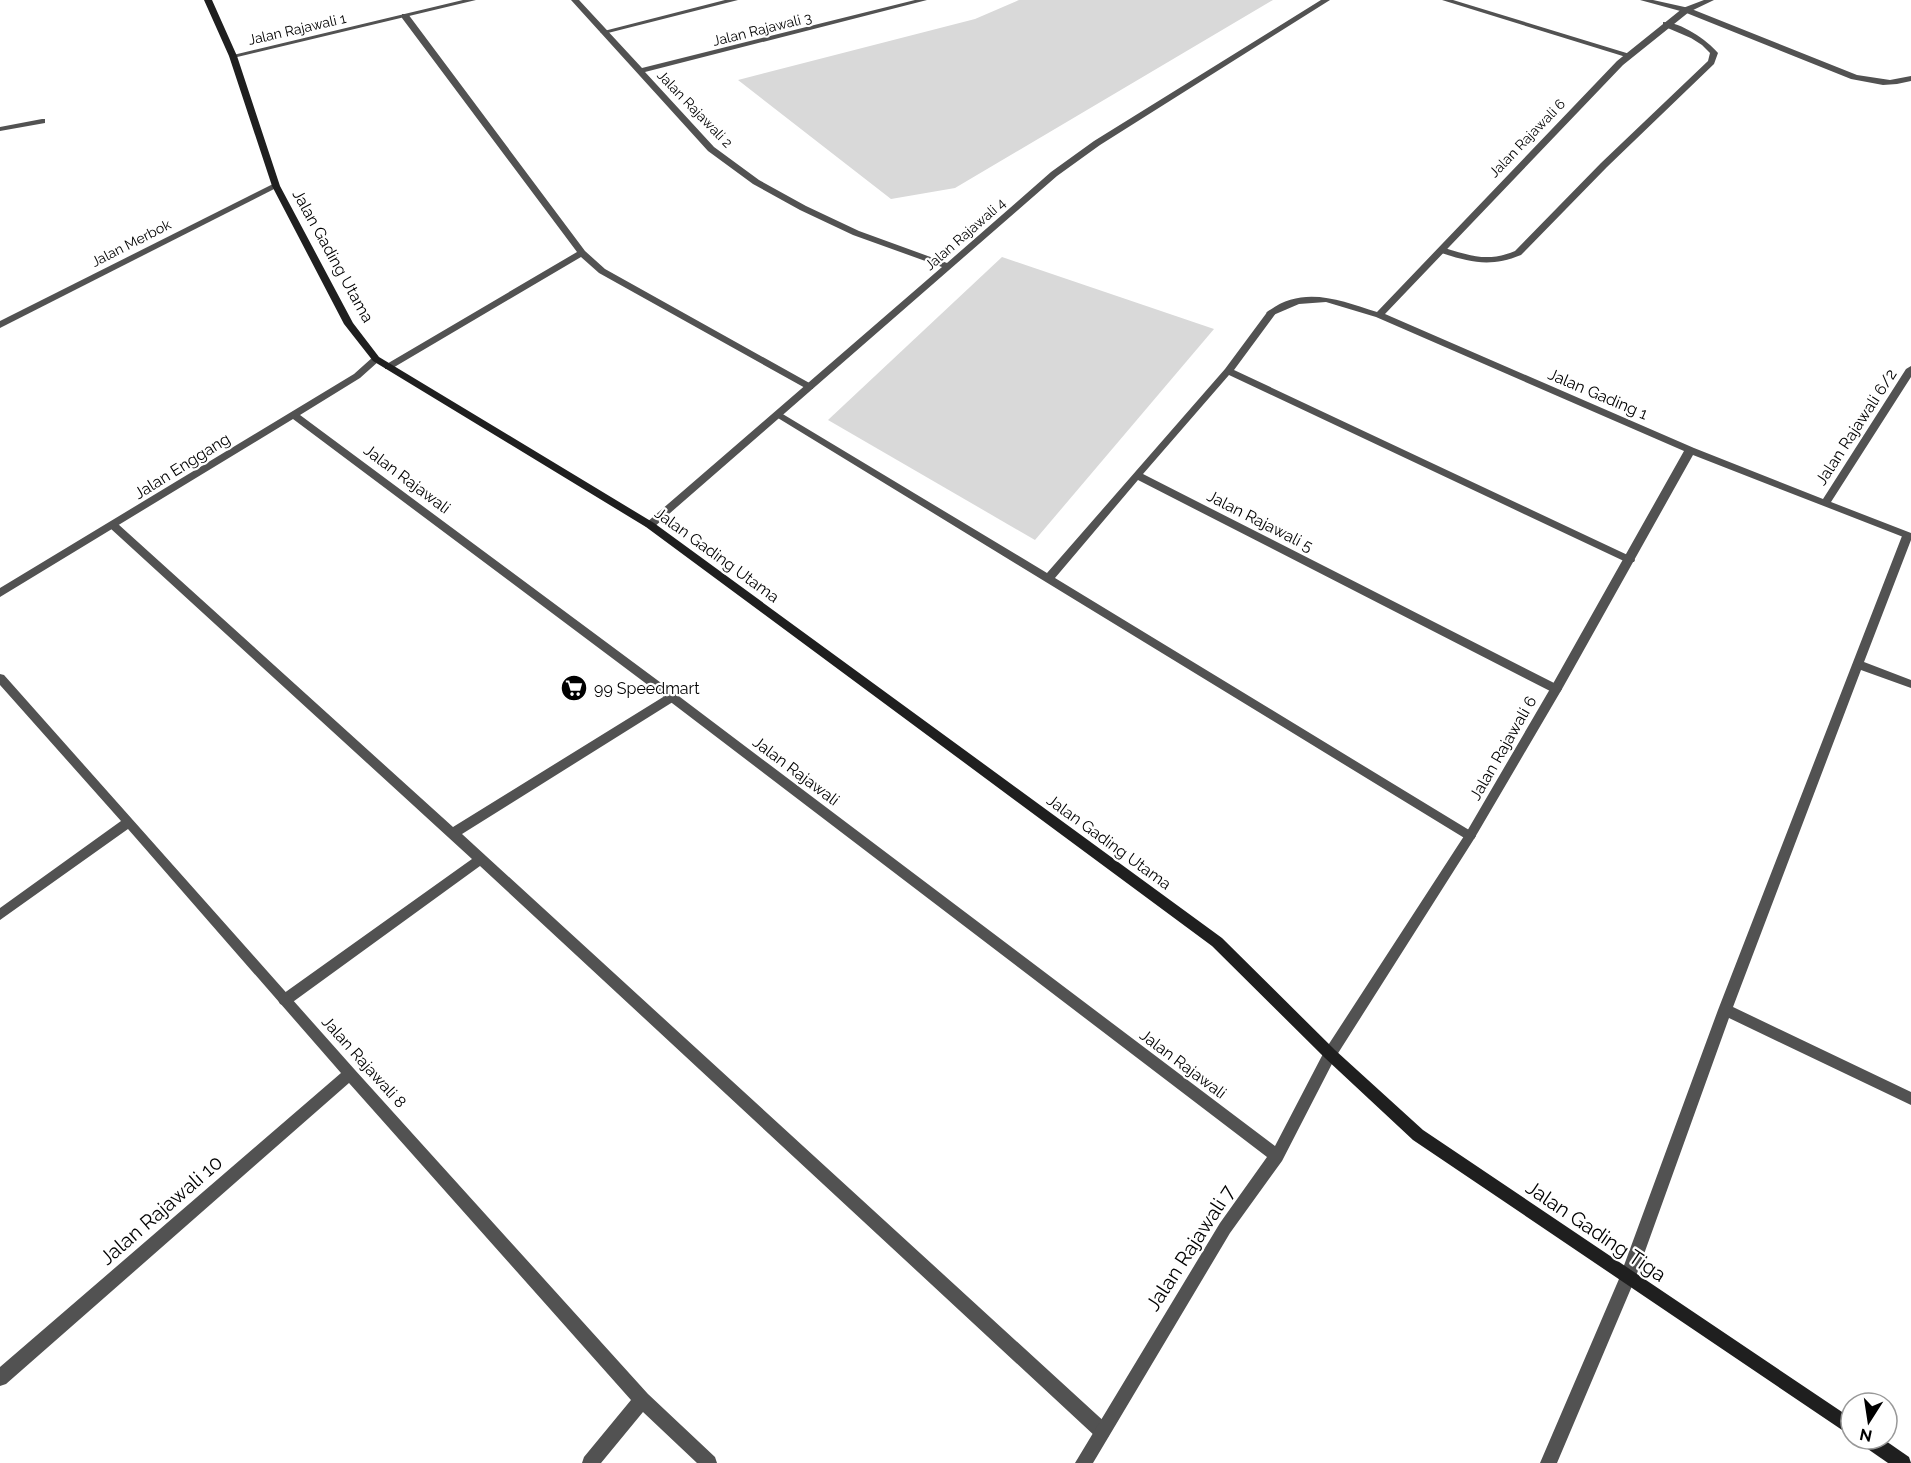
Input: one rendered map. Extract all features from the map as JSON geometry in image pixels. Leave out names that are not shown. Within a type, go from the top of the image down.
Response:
[{"type":"street","name":"Jalan Gading Utama","points":[[208,0],[233,56],[276,186],[349,324],[376,359],[650,525],[1217,942],[1330,1054]]},
{"type":"street","name":"Jalan Rajawali 1","points":[[233,56],[472,0]]},
{"type":"street","name":"Jalan Rajawali 2","points":[[575,0],[711,149],[756,182],[803,208],[856,232],[948,266]]},
{"type":"street","points":[[604,32],[734,0]]},
{"type":"street","name":"Jalan Rajawali 3","points":[[640,72],[923,0]]},
{"type":"street","name":"Jalan Rajawali 4","points":[[650,525],[1054,174],[1097,143],[1326,0]]},
{"type":"street","points":[[1446,0],[1629,55]]},
{"type":"street","points":[[1644,0],[1686,10],[1854,77],[1876,83],[1898,83],[1911,78]]},
{"type":"street","name":"Jalan Rajawali 6","points":[[1379,315],[1629,55],[1686,10],[1710,0]]},
{"type":"street","points":[[405,16],[582,253],[602,272],[810,387]]},
{"type":"street","points":[[1441,250],[1479,261],[1501,261],[1518,253],[1534,240],[1604,165],[1711,62],[1714,53],[1705,43],[1666,24]]},
{"type":"street","points":[[0,129],[42,121]]},
{"type":"street","name":"Jalan Merbok","points":[[0,325],[276,186]]},
{"type":"street","points":[[388,367],[582,253]]},
{"type":"street","name":"Jalan Gading 1","points":[[1228,371],[1271,313],[1297,301],[1327,299],[1379,315],[1690,450],[1826,502],[1909,537]]},
{"type":"street","name":"Jalan Enggang","points":[[0,593],[114,526],[357,376],[376,359]]},
{"type":"street","name":"Jalan Rajawali 6/2","points":[[1826,502],[1911,369]]},
{"type":"street","points":[[1048,579],[1228,371],[1629,560]]},
{"type":"street","name":"Jalan Rajawali","points":[[293,415],[672,697],[1277,1156]]},
{"type":"street","points":[[778,415],[1470,836]]},
{"type":"street","name":"Jalan Rajawali 6","points":[[1330,1054],[1470,836],[1556,689],[1690,450]]},
{"type":"street","name":"Jalan Rajawali 5","points":[[1137,475],[1556,689]]},
{"type":"street","points":[[114,526],[453,833],[1102,1431]]},
{"type":"street","points":[[1548,1463],[1627,1279],[1725,1010],[1857,664],[1909,537]]},
{"type":"street","points":[[1857,664],[1911,684]]},
{"type":"street","name":"Jalan Rajawali 8","points":[[0,678],[642,1400],[709,1463]]},
{"type":"street","points":[[453,833],[672,697]]},
{"type":"street","points":[[0,915],[129,822]]},
{"type":"street","points":[[285,1000],[481,859]]},
{"type":"street","points":[[1725,1010],[1911,1099]]},
{"type":"street","name":"Jalan Rajawali 7","points":[[1083,1463],[1225,1228],[1277,1156],[1330,1054]]},
{"type":"street","name":"Jalan Gading Tiga","points":[[1330,1054],[1418,1135],[1627,1279],[1839,1420]]},
{"type":"street","name":"Jalan Rajawali 10","points":[[0,1378],[350,1074]]},
{"type":"street","points":[[590,1463],[642,1400]]},
{"type":"street","points":[[1886,1451],[1903,1463]]},
{"type":"shaded area","points":[[1019,0],[1273,0],[955,188],[891,199],[738,80],[975,19]]},
{"type":"shaded area","points":[[1002,257],[1214,329],[1035,540],[828,420]]},
{"type":"place","name":"99 Speedmart","points":[[574,688]]}]
